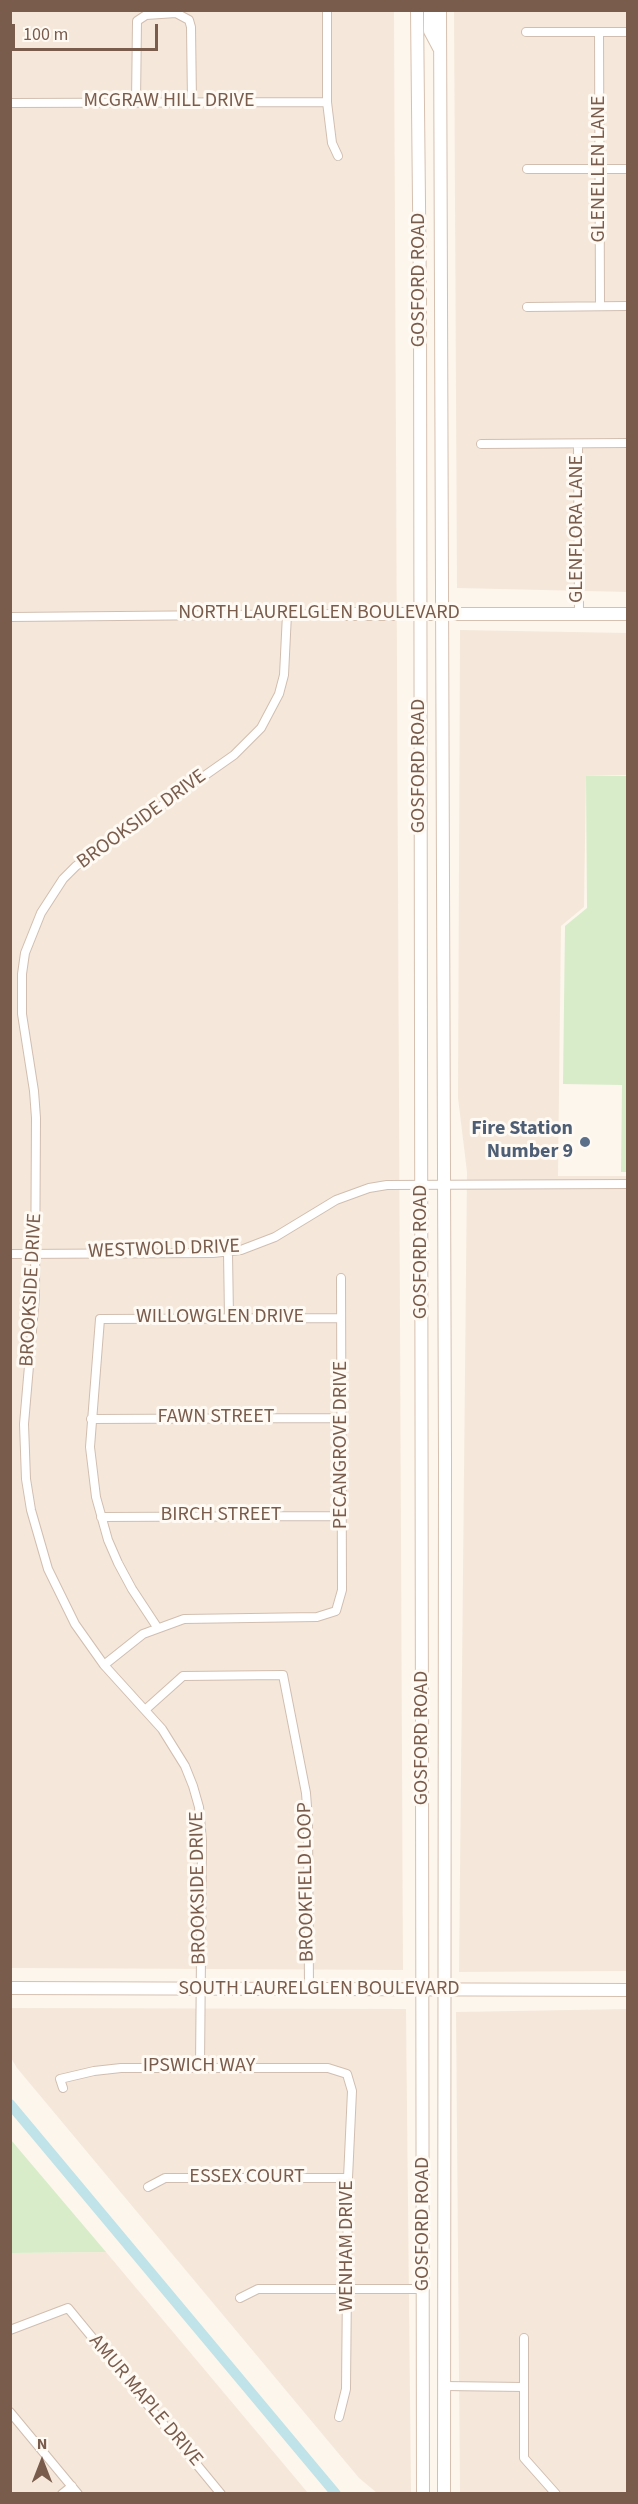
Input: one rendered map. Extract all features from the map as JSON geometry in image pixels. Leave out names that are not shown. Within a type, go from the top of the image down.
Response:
[{"type":"main road","name":"GOSFORD ROAD","points":[[417,10],[420,299],[423,2493]]},
{"type":"main road","points":[[430,10],[430,31],[441,52]]},
{"type":"main road","name":"GOSFORD ROAD","points":[[440,10],[445,1990],[444,2493]]},
{"type":"main road","name":"NORTH LAURELGLEN BOULEVARD","points":[[338,614],[627,614]]},
{"type":"main road","name":"SOUTH LAURELGLEN BOULEVARD","points":[[10,1988],[627,1990]]},
{"type":"street","points":[[327,10],[327,102],[332,143],[338,156]]},
{"type":"street","points":[[136,103],[137,21],[139,17],[146,15],[176,13],[189,21],[191,27],[192,102]]},
{"type":"street","points":[[526,32],[627,32]]},
{"type":"street","name":"GLENELLEN LANE","points":[[599,32],[600,306]]},
{"type":"street","name":"MCGRAW HILL DRIVE","points":[[10,103],[327,102]]},
{"type":"street","points":[[526,169],[627,169]]},
{"type":"street","points":[[527,307],[627,306]]},
{"type":"street","points":[[481,444],[627,444]]},
{"type":"street","name":"GLENFLORA LANE","points":[[578,444],[579,614]]},
{"type":"street","name":"BROOKSIDE DRIVE","points":[[200,2067],[202,1841],[199,1807],[185,1766],[175,1747],[146,1710],[104,1665],[75,1624],[60,1597],[38,1540],[31,1510],[26,1479],[24,1424],[35,1296],[36,1118],[21,996],[22,974],[32,932],[50,897],[76,866],[234,755],[261,728],[279,694],[284,675],[287,614]]},
{"type":"street","name":"NORTH LAURELGLEN BOULEVARD","points":[[10,617],[338,614]]},
{"type":"street","name":"WESTWOLD DRIVE","points":[[10,1254],[228,1252],[258,1245],[275,1237],[351,1193],[387,1185],[627,1184]]},
{"type":"street","points":[[228,1252],[229,1318]]},
{"type":"street","name":"PECANGROVE DRIVE","points":[[158,1627],[200,1617],[317,1617],[336,1611],[342,1590],[341,1278]]},
{"type":"street","name":"WILLOWGLEN DRIVE","points":[[91,1419],[99,1318],[341,1318]]},
{"type":"street","name":"FAWN STREET","points":[[91,1419],[342,1418]]},
{"type":"street","points":[[91,1419],[92,1472],[101,1517],[118,1563],[132,1589],[158,1627],[128,1644],[104,1665]]},
{"type":"street","name":"BIRCH STREET","points":[[101,1517],[342,1516]]},
{"type":"street","name":"BROOKFIELD LOOP","points":[[146,1710],[183,1676],[283,1675],[306,1793],[309,1820],[309,1990]]},
{"type":"street","name":"IPSWICH WAY","points":[[63,2088],[60,2079],[94,2071],[121,2068],[328,2068],[347,2074]]},
{"type":"street","name":"WENHAM DRIVE","points":[[339,2417],[346,2389],[348,2178],[352,2091],[347,2074]]},
{"type":"street","name":"ESSEX COURT","points":[[148,2187],[165,2178],[348,2178]]},
{"type":"street","points":[[240,2298],[258,2289],[424,2289]]},
{"type":"street","name":"AMUR MAPLE DRIVE","points":[[10,2330],[68,2308],[221,2493]]},
{"type":"street","points":[[524,2338],[524,2458],[556,2493]]},
{"type":"street","points":[[444,2386],[524,2387]]},
{"type":"street","points":[[10,2412],[78,2493]]},
{"type":"street","points":[[62,2493],[72,2486]]},
{"type":"shaded area","points":[[11,11],[394,11],[403,1970],[11,1968]]},
{"type":"shaded area","points":[[454,11],[627,11],[627,592],[457,588]]},
{"type":"shaded area","points":[[460,630],[627,633],[627,775],[586,776],[584,907],[561,926],[558,1176],[627,1176],[627,1971],[459,1972],[467,1172],[458,1098]]},
{"type":"shaded area","points":[[11,2008],[406,2009],[411,2493],[377,2493],[359,2478],[17,2068],[11,2058]]},
{"type":"shaded area","points":[[627,2009],[627,2493],[460,2493],[456,2012]]},
{"type":"shaded area","points":[[106,2252],[308,2493],[11,2493],[10,2253]]},
{"type":"green space","points":[[586,776],[627,776],[627,1172],[621,1172],[622,1085],[563,1084],[565,926],[587,908]]},
{"type":"green space","points":[[11,2140],[106,2252],[11,2253]]},
{"type":"waterway","points":[[10,2104],[336,2494]]},
{"type":"place","name":"Fire Station Number 9","points":[[585,1142]]}]
